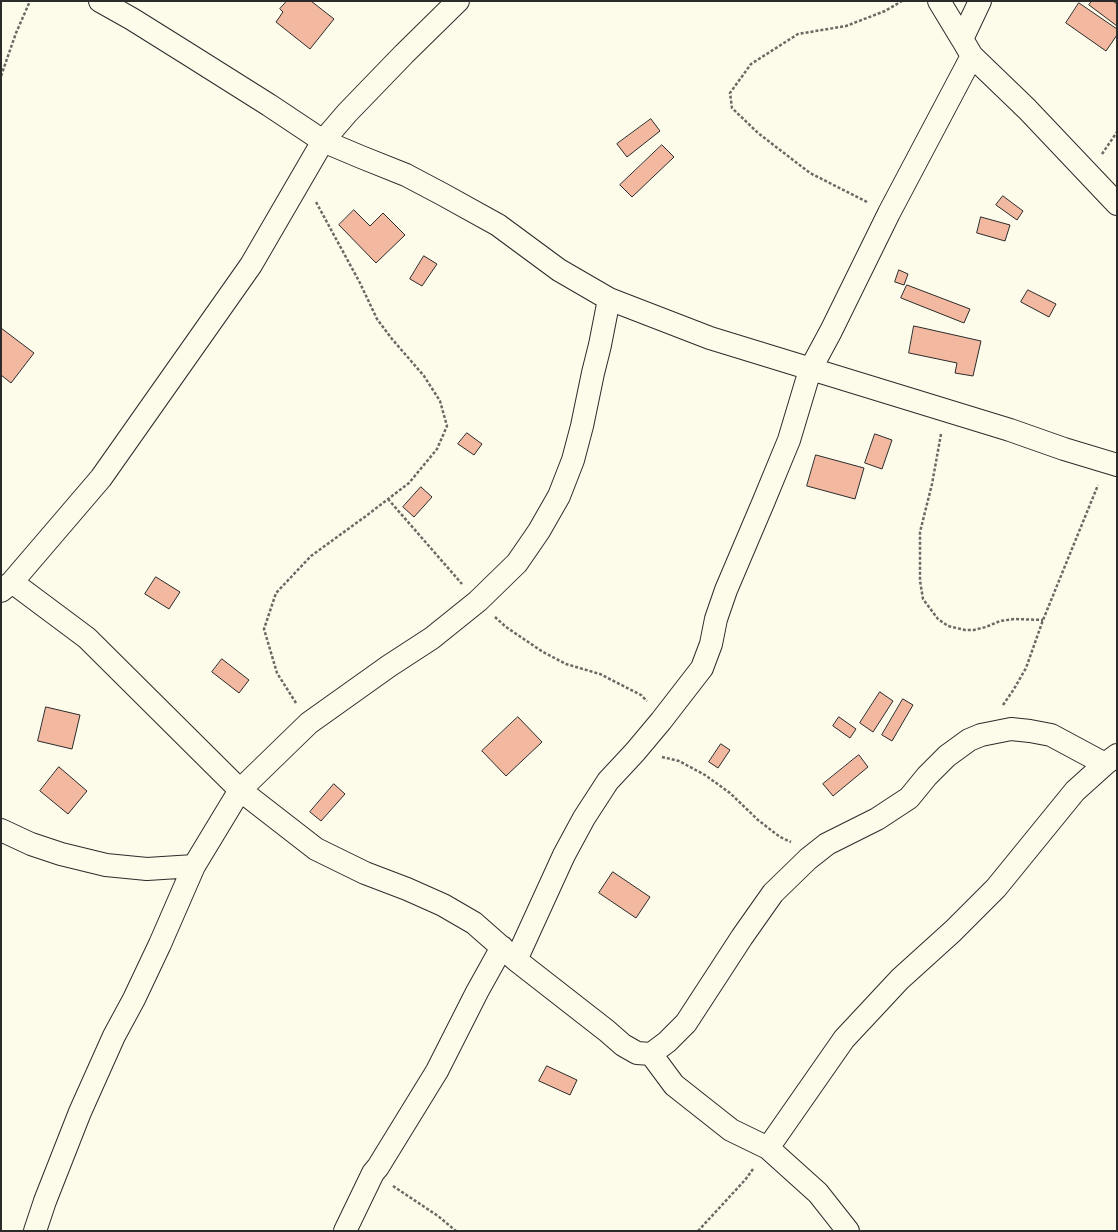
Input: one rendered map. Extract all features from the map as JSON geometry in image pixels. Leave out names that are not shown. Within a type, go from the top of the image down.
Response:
[{"type":"street","points":[[100,1],[182,50],[323,140],[361,158],[406,175],[491,221],[559,270],[609,299],[710,338],[810,370],[908,398],[1112,464]]},
{"type":"street","points":[[458,1],[404,54],[323,140],[251,265],[101,478],[7,587],[87,638],[240,790],[316,849],[365,873],[443,905],[474,923],[509,954],[623,1045],[637,1053],[651,1054],[667,1042],[686,1023],[742,937],[773,893],[808,859],[827,844],[877,819],[909,798],[927,776],[947,756],[969,740],[981,735],[1011,729],[1030,731],[1051,735],[1111,760],[1075,791],[996,888],[954,931],[900,979],[844,1039],[768,1148]]},
{"type":"street","points":[[939,1],[967,47],[1117,204]]},
{"type":"street","points":[[345,1231],[373,1173],[437,1071],[476,992],[509,954],[584,818],[608,781],[661,721],[702,668],[711,644],[716,619],[726,590],[788,440],[810,370],[831,331],[889,213],[967,47],[980,1]]},
{"type":"street","points":[[35,1231],[45,1201],[80,1112],[114,1036],[134,999],[160,944],[194,866],[240,790],[309,723],[389,666],[432,638],[478,601],[517,563],[539,531],[559,496],[573,460],[582,426],[609,299]]},
{"type":"street","points":[[1,830],[31,844],[106,865],[147,869],[194,866]]},
{"type":"street","points":[[651,1054],[674,1085],[731,1130],[768,1148],[818,1193],[848,1231]]},
{"type":"path","points":[[1,76],[30,1]]},
{"type":"path","points":[[889,213],[810,173],[758,132],[732,108],[730,93],[751,64],[798,34],[846,26],[885,11],[902,1]]},
{"type":"path","points":[[302,175],[360,283],[377,319],[424,376],[440,401],[446,426],[437,449],[409,483],[311,556],[276,593],[264,629],[277,672],[309,723]]},
{"type":"path","points":[[946,411],[932,484],[920,532],[920,581],[923,599],[938,619],[948,626],[965,630],[986,628],[1000,621],[1014,618],[1043,620]]},
{"type":"path","points":[[981,735],[1014,689],[1026,668],[1080,526],[1112,464]]},
{"type":"path","points":[[388,499],[478,601],[506,627],[543,652],[566,664],[600,674],[641,696],[650,704],[661,721]]},
{"type":"path","points":[[635,752],[679,761],[705,775],[730,793],[758,820],[780,837],[803,847],[827,844]]},
{"type":"path","points":[[698,1231],[745,1180],[768,1148]]},
{"type":"path","points":[[373,1173],[432,1212],[456,1231]]},
{"type":"building","points":[[287,1],[311,1],[334,19],[310,49],[276,22],[283,12],[280,9]]},
{"type":"building","points":[[1092,1],[1113,1],[1117,4],[1117,26],[1089,5]]},
{"type":"building","points":[[1079,3],[1117,29],[1117,35],[1106,51],[1066,23]]},
{"type":"building","points":[[651,119],[660,131],[627,157],[617,144]]},
{"type":"building","points":[[662,145],[674,157],[632,197],[620,185]]},
{"type":"building","points":[[1003,196],[1023,211],[1017,220],[996,205]]},
{"type":"building","points":[[354,210],[370,226],[383,213],[405,235],[376,263],[339,225]]},
{"type":"building","points":[[981,217],[1010,225],[1005,241],[977,233]]},
{"type":"building","points":[[424,256],[437,264],[422,286],[410,279]]},
{"type":"building","points":[[899,270],[908,274],[904,285],[895,282]]},
{"type":"building","points":[[907,285],[970,309],[964,323],[901,298]]},
{"type":"building","points":[[1028,290],[1056,304],[1049,317],[1021,302]]},
{"type":"building","points":[[914,326],[981,341],[973,376],[955,373],[957,363],[909,353]]},
{"type":"building","points":[[1,328],[34,353],[11,383],[1,375]]},
{"type":"building","points":[[467,433],[482,444],[474,455],[458,444]]},
{"type":"building","points":[[875,434],[892,440],[882,469],[865,463]]},
{"type":"building","points":[[816,455],[864,468],[855,499],[807,486]]},
{"type":"building","points":[[421,487],[432,497],[414,517],[403,507]]},
{"type":"building","points":[[156,577],[180,592],[169,609],[145,594]]},
{"type":"building","points":[[222,659],[249,680],[239,693],[212,672]]},
{"type":"building","points":[[880,692],[893,701],[873,732],[860,723]]},
{"type":"building","points":[[903,699],[913,705],[892,741],[882,735]]},
{"type":"building","points":[[46,707],[80,715],[72,749],[38,741]]},
{"type":"building","points":[[518,717],[542,742],[506,776],[482,751]]},
{"type":"building","points":[[839,717],[856,729],[850,738],[833,726]]},
{"type":"building","points":[[721,744],[730,750],[718,768],[709,762]]},
{"type":"building","points":[[859,755],[868,767],[833,796],[823,784]]},
{"type":"building","points":[[59,767],[87,791],[68,814],[40,791]]},
{"type":"building","points":[[334,784],[345,794],[321,821],[310,812]]},
{"type":"building","points":[[613,872],[650,897],[636,918],[599,893]]},
{"type":"building","points":[[547,1066],[577,1080],[570,1095],[539,1081]]}]
